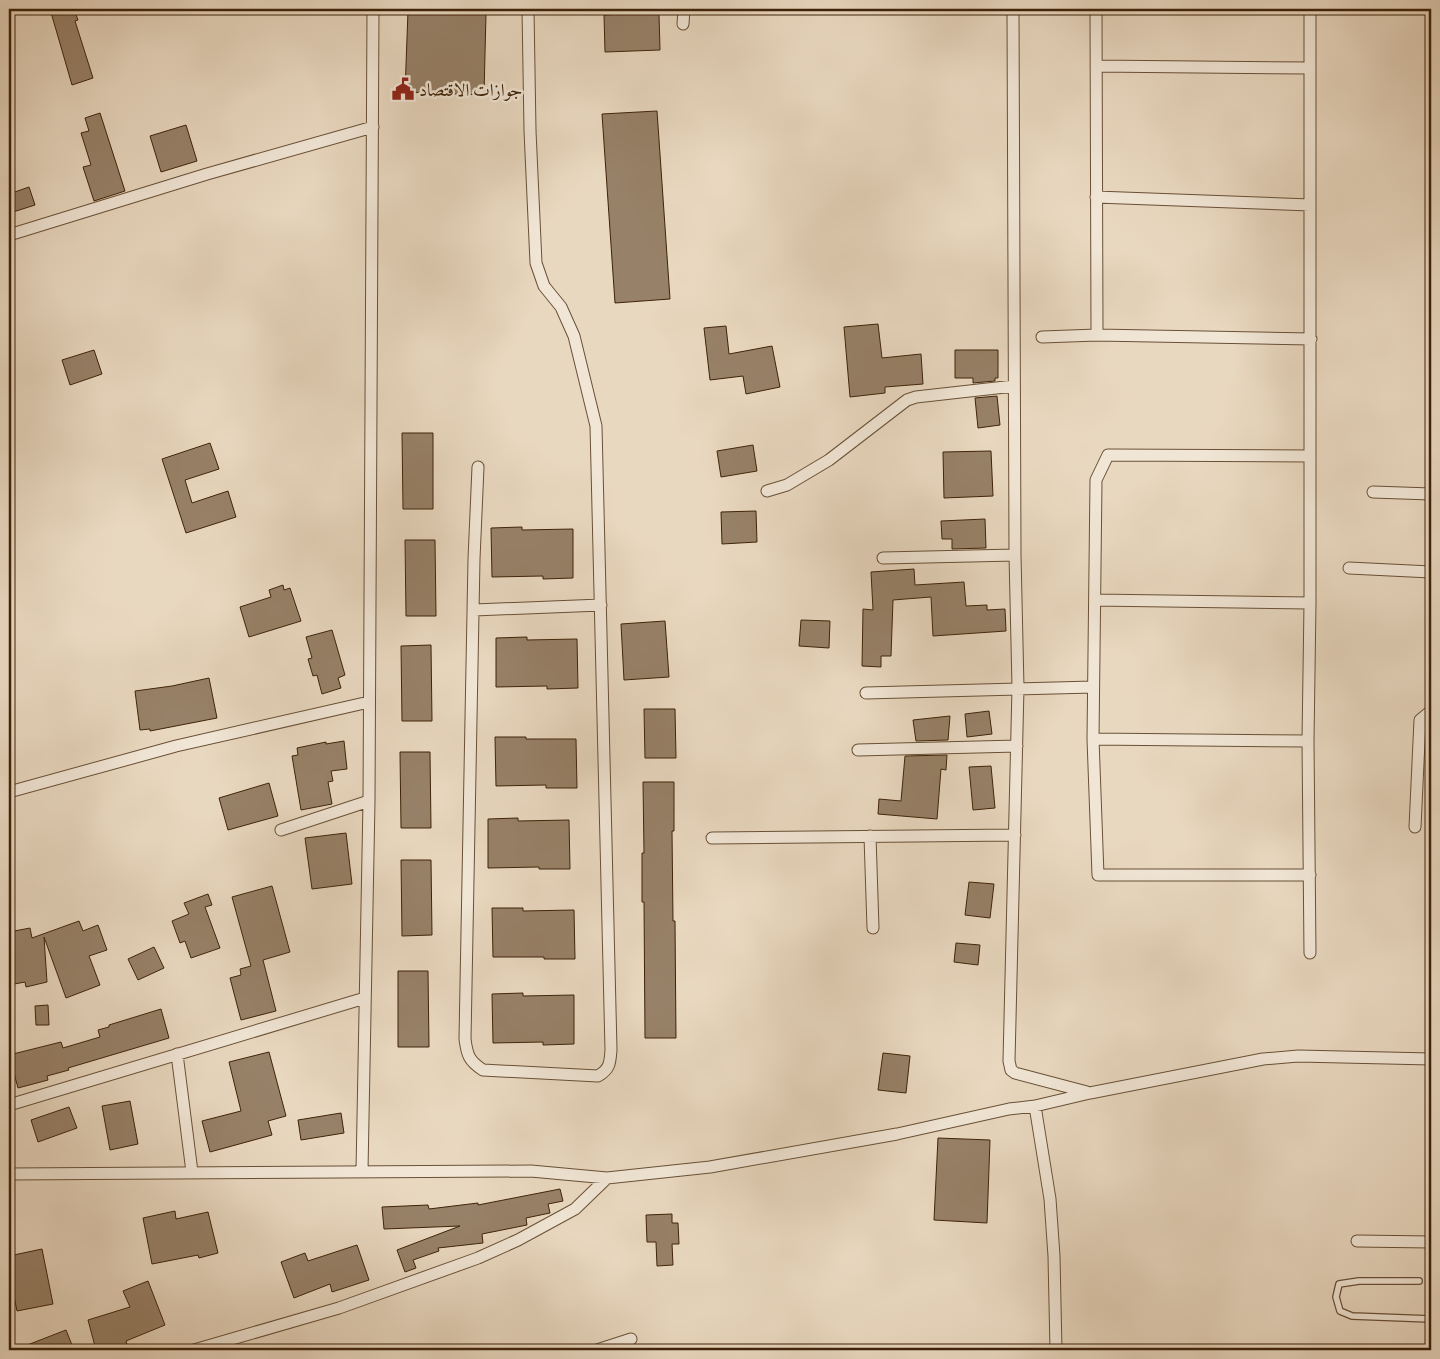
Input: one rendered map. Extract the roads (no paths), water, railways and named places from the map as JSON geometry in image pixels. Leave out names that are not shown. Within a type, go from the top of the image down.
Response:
[{"type":"street","points":[[362,1171],[369,801],[373,9]]},
{"type":"street","points":[[478,467],[474,559],[465,1039],[467,1054],[473,1064],[483,1070],[598,1076],[606,1071],[610,1061],[611,1050],[596,426],[574,336],[561,307],[544,286],[536,263],[530,131],[528,9]]},
{"type":"street","points":[[683,24],[684,9]]},
{"type":"street","points":[[1013,9],[1015,555],[1018,688],[1010,1066],[1015,1073],[1090,1093]]},
{"type":"street","points":[[1096,9],[1097,335]]},
{"type":"street","points":[[1310,9],[1311,339],[1308,741],[1310,953]]},
{"type":"street","points":[[1096,66],[1310,68]]},
{"type":"street","points":[[9,236],[207,174],[373,127]]},
{"type":"street","points":[[1096,197],[1310,205]]},
{"type":"street","points":[[1042,337],[1097,335],[1311,339]]},
{"type":"street","points":[[767,491],[787,485],[829,460],[907,400],[916,397],[1014,386]]},
{"type":"street","points":[[1310,456],[1108,455],[1096,480],[1092,739],[1098,875],[1310,875]]},
{"type":"street","points":[[1373,492],[1431,494]]},
{"type":"street","points":[[883,558],[1015,555]]},
{"type":"street","points":[[1349,568],[1431,572]]},
{"type":"street","points":[[1094,600],[1310,603]]},
{"type":"street","points":[[474,610],[601,605]]},
{"type":"street","points":[[866,693],[1018,688],[1093,688]]},
{"type":"street","points":[[9,792],[176,746],[369,702]]},
{"type":"street","points":[[1415,826],[1420,720],[1431,711]]},
{"type":"street","points":[[1092,739],[1308,741]]},
{"type":"street","points":[[858,750],[1016,746]]},
{"type":"street","points":[[282,830],[369,801]]},
{"type":"street","points":[[712,838],[1014,835]]},
{"type":"street","points":[[870,836],[873,928]]},
{"type":"street","points":[[9,1105],[365,998]]},
{"type":"street","points":[[177,1054],[192,1172]]},
{"type":"street","points":[[9,1174],[531,1171],[607,1178],[718,1166],[897,1134],[1009,1109],[1036,1106],[1090,1093],[1263,1059],[1298,1056],[1431,1060]]},
{"type":"street","points":[[1036,1106],[1050,1198],[1054,1256],[1056,1350]]},
{"type":"street","points":[[194,1350],[339,1308],[478,1258],[518,1240],[575,1210],[607,1178]]},
{"type":"street","points":[[1357,1241],[1431,1242]]},
{"type":"street","points":[[597,1350],[631,1339]]},
{"type":"lane","points":[[1420,1281],[1359,1281],[1339,1284],[1336,1296],[1340,1311],[1352,1316],[1431,1319]]},
{"type":"place","name":"جوازات الاقتصاد","points":[[403,89]]}]
